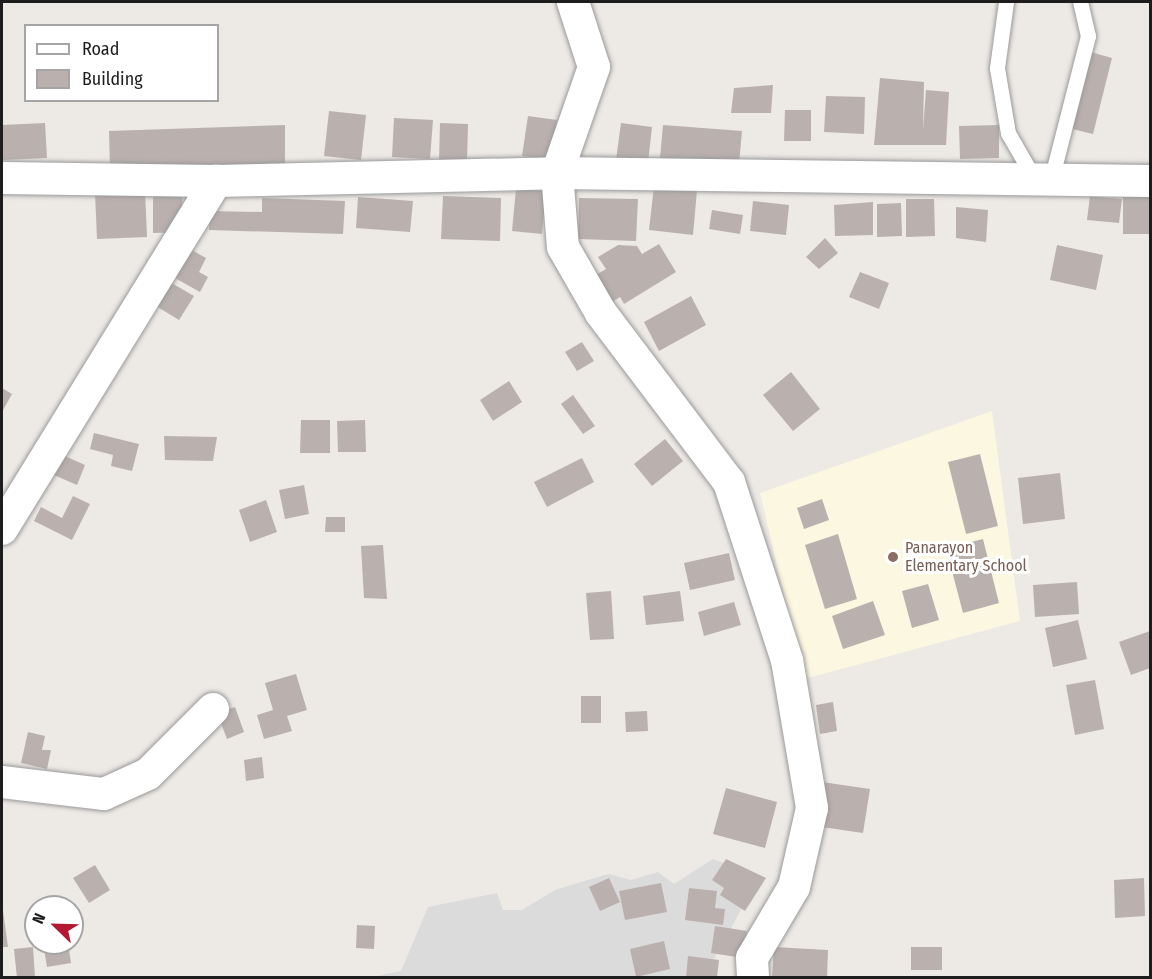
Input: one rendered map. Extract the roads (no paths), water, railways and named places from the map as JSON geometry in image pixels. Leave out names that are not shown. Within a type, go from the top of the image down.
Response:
[{"type":"street","points":[[573,2],[594,67],[557,173],[563,247],[601,313],[729,482],[787,660],[813,808],[794,887],[752,958],[753,978]]},
{"type":"street","points":[[2,178],[216,181],[557,173],[1150,181]]},
{"type":"street","points":[[2,529],[216,181]]},
{"type":"street","points":[[2,782],[104,794],[148,774],[213,709]]},
{"type":"lane","points":[[1006,2],[996,68],[1008,133],[1043,180]]},
{"type":"lane","points":[[1043,180],[1088,36],[1080,2]]},
{"type":"place","name":"Panarayon Elementary School","points":[[893,557]]}]
